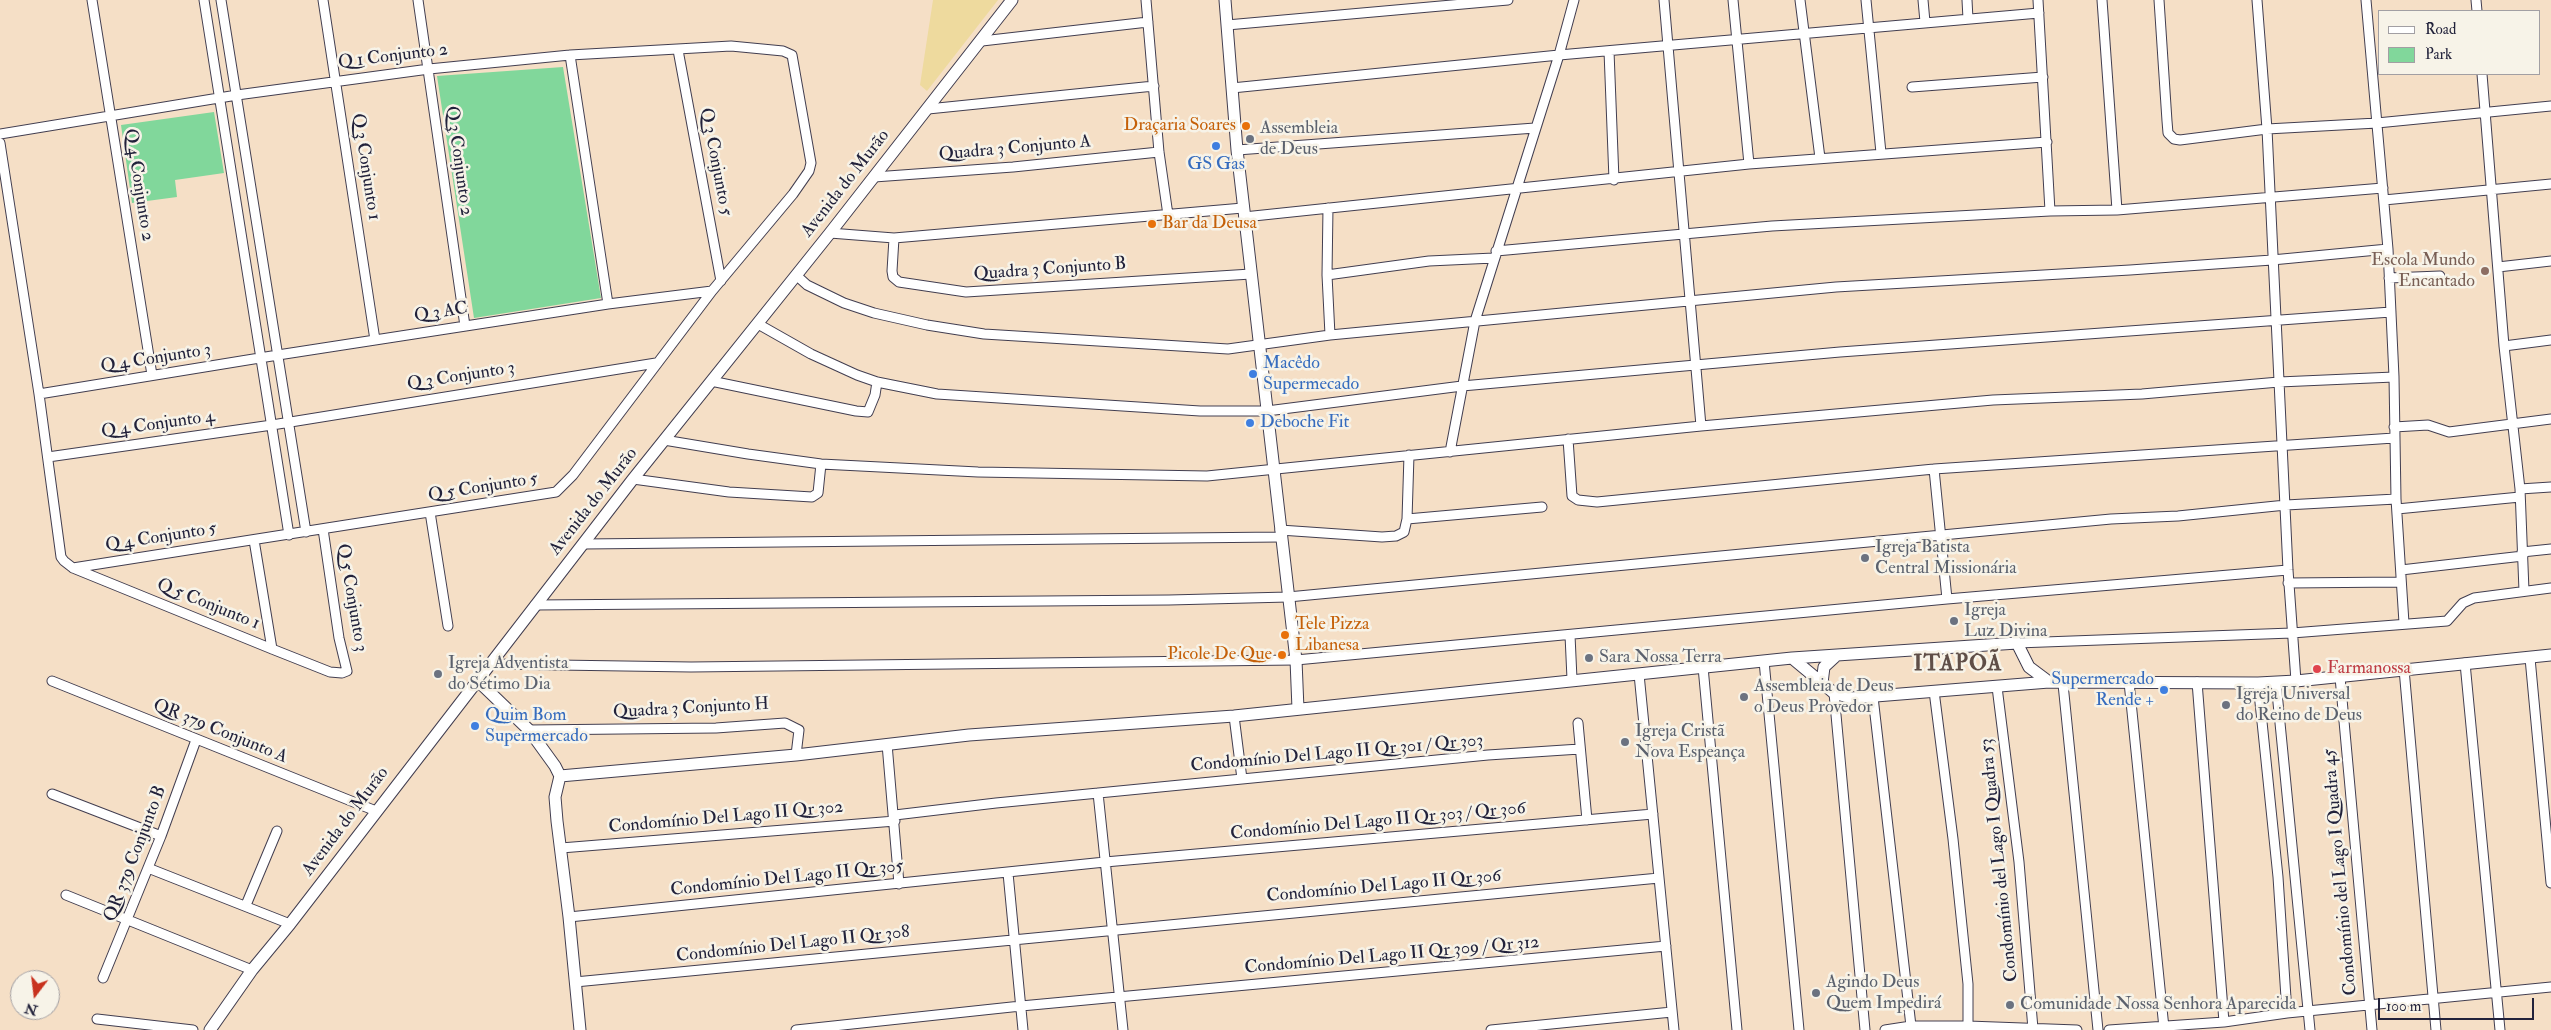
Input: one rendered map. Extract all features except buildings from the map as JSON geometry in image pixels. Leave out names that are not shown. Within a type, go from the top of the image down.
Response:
[{"type":"street","name":"Q 4 Conjunto 2","points":[[92,0],[152,375]]},
{"type":"street","points":[[204,0],[289,535]]},
{"type":"street","points":[[221,0],[238,95],[306,532]]},
{"type":"street","name":"Q 3 Conjunto 1","points":[[323,0],[375,340]]},
{"type":"street","name":"Q 3 Conjunto 2","points":[[418,0],[465,326]]},
{"type":"street","name":"Avenida do Murão","points":[[210,1030],[252,970],[290,924],[633,479],[982,42],[1012,0]]},
{"type":"street","points":[[1146,0],[1160,152],[1168,215]]},
{"type":"street","points":[[1224,0],[1237,150],[1296,660],[1298,709]]},
{"type":"street","points":[[1226,25],[1508,0]]},
{"type":"street","points":[[1450,452],[1474,321],[1534,128],[1559,55],[1574,0]]},
{"type":"street","points":[[1664,0],[1701,426]]},
{"type":"street","points":[[1733,0],[1749,164]]},
{"type":"street","points":[[1800,0],[1820,158]]},
{"type":"street","points":[[1866,0],[1882,153]]},
{"type":"street","points":[[1923,0],[1925,22]]},
{"type":"street","points":[[1966,0],[1968,19]]},
{"type":"street","points":[[2038,0],[2050,211]]},
{"type":"street","points":[[2102,0],[2117,210]]},
{"type":"street","points":[[2159,0],[2168,133],[2174,139],[2180,140],[2267,129],[2378,123],[2551,106]]},
{"type":"street","points":[[2257,0],[2267,129],[2272,260],[2278,322],[2288,583],[2296,681]]},
{"type":"street","points":[[2366,0],[2390,278],[2396,499],[2404,624]]},
{"type":"street","points":[[1232,88],[1559,55],[1668,47],[2039,12]]},
{"type":"street","points":[[982,42],[1148,22]]},
{"type":"street","name":"Q 1 Conjunto 2","points":[[0,134],[335,80],[428,69],[570,55],[743,46],[782,51],[792,56],[811,162],[809,171],[793,194],[721,281]]},
{"type":"street","name":"Q 3 Conjunto 5","points":[[678,50],[721,281]]},
{"type":"street","points":[[1609,51],[1614,180]]},
{"type":"street","points":[[570,55],[608,304]]},
{"type":"street","points":[[2482,75],[2493,191],[2504,346],[2520,493],[2524,591]]},
{"type":"street","points":[[1912,87],[2043,77]]},
{"type":"street","points":[[928,109],[1154,86]]},
{"type":"street","points":[[1237,150],[1534,128]]},
{"type":"street","points":[[830,233],[894,238],[1168,215],[1328,208],[1516,188],[1614,180],[1749,164],[2047,142]]},
{"type":"street","points":[[0,143],[48,457]]},
{"type":"street","name":"Quadra 3 Conjunto A","points":[[874,177],[1013,167],[1160,152]]},
{"type":"street","points":[[2384,200],[2551,184]]},
{"type":"street","points":[[1327,275],[1429,261],[1684,235],[1856,221],[2050,211],[2117,210],[2383,188]]},
{"type":"street","points":[[1328,208],[1327,275],[1330,335]]},
{"type":"street","name":"Quadra 3 Conjunto B","points":[[894,238],[893,277],[900,282],[966,292],[1251,274]]},
{"type":"street","points":[[796,275],[807,285],[844,303],[899,320],[984,334],[1212,349],[1260,345],[1330,335],[1836,287],[2272,260],[2388,249]]},
{"type":"street","points":[[2498,267],[2551,261]]},
{"type":"street","points":[[2390,278],[2440,276]]},
{"type":"street","points":[[712,291],[721,281]]},
{"type":"street","name":"Q 3 AC","points":[[278,355],[608,304],[712,291]]},
{"type":"street","name":"Q 5 Conjunto 5","points":[[254,540],[556,492],[573,476],[656,363],[712,291]]},
{"type":"street","points":[[758,324],[811,354],[877,382],[936,394],[1200,411],[1266,410],[1462,386],[1986,340],[2278,322],[2391,312]]},
{"type":"street","points":[[2504,346],[2551,340]]},
{"type":"street","name":"Q 4 Conjunto 3","points":[[39,394],[278,355]]},
{"type":"street","name":"Q 3 Conjunto 3","points":[[272,425],[656,363]]},
{"type":"street","points":[[664,440],[821,464],[969,472],[1207,476],[1274,471],[1408,455],[1701,426],[1993,400],[2142,394],[2279,382],[2394,376]]},
{"type":"street","points":[[711,381],[868,412],[875,395],[877,382]]},
{"type":"street","points":[[2394,427],[2428,425],[2449,432],[2551,419]]},
{"type":"street","name":"Q 4 Conjunto 4","points":[[48,457],[272,425]]},
{"type":"street","points":[[1568,439],[1572,496],[1586,502],[1934,469],[2394,438]]},
{"type":"street","points":[[583,544],[1281,534],[1396,536],[1404,532],[1407,519],[1408,455]]},
{"type":"street","name":"Q 5 Conjunto 1","points":[[48,457],[61,557],[73,568],[330,672],[342,673],[347,671]]},
{"type":"street","points":[[633,479],[729,492],[812,497],[818,493],[821,464]]},
{"type":"street","points":[[1934,469],[1947,599]]},
{"type":"street","points":[[2397,509],[2520,493],[2551,487]]},
{"type":"street","points":[[535,605],[1169,600],[1288,597],[2110,519],[2249,510],[2286,505],[2396,499]]},
{"type":"street","points":[[1407,519],[1542,507]]},
{"type":"street","points":[[430,512],[448,626]]},
{"type":"street","name":"Q 5 Conjunto 3","points":[[323,529],[339,638],[347,671]]},
{"type":"street","points":[[254,540],[272,649]]},
{"type":"street","name":"Q 4 Conjunto 5","points":[[73,568],[254,540]]},
{"type":"street","points":[[2401,570],[2551,549]]},
{"type":"street","points":[[490,664],[690,667],[1296,660],[1947,599],[2288,570]]},
{"type":"street","points":[[2288,583],[2401,582]]},
{"type":"street","points":[[560,776],[796,755],[969,735],[1234,716],[1572,679],[1837,654],[2017,643],[2292,632],[2449,620],[2467,600],[2551,588]]},
{"type":"street","points":[[1570,635],[1572,679]]},
{"type":"street","points":[[2017,643],[2029,667],[2049,682]]},
{"type":"street","points":[[1822,683],[1824,667],[1837,654]]},
{"type":"street","points":[[1792,658],[1834,693],[1851,698],[2049,682],[2063,684],[2129,682],[2258,683],[2296,681],[2551,655]]},
{"type":"street","points":[[2530,658],[2551,883]]},
{"type":"street","points":[[1764,661],[1799,1030]]},
{"type":"street","points":[[2465,663],[2500,1030]]},
{"type":"street","points":[[1702,667],[1737,1030]]},
{"type":"street","points":[[2023,685],[2029,667]]},
{"type":"street","points":[[2404,669],[2436,1030]]},
{"type":"street","points":[[1639,674],[1674,1030]]},
{"type":"street","name":"Condomínio del Lago I Quadra 45","points":[[2340,677],[2372,1030]]},
{"type":"street","points":[[477,680],[529,730],[560,776],[555,797],[580,1030]]},
{"type":"street","name":"QR 379 Conjunto A","points":[[52,681],[376,811]]},
{"type":"street","points":[[2129,682],[2164,1028]]},
{"type":"street","points":[[2197,682],[2224,1022]]},
{"type":"street","points":[[2276,682],[2310,1030]]},
{"type":"street","points":[[2258,683],[2278,877],[2286,1013]]},
{"type":"street","points":[[2063,684],[2098,1030]]},
{"type":"street","name":"Condomínio del Lago I Quadra 53","points":[[1997,687],[2019,862],[2033,1029]]},
{"type":"street","points":[[1934,692],[1954,849],[1968,984],[1968,1026]]},
{"type":"street","points":[[1834,693],[1865,1030]]},
{"type":"street","points":[[1873,697],[1911,1026]]},
{"type":"street","points":[[1234,716],[1242,779]]},
{"type":"street","name":"Quadra 3 Conjunto H","points":[[529,730],[716,728],[785,722],[798,730],[796,755]]},
{"type":"street","points":[[1578,723],[1587,820]]},
{"type":"street","name":"QR 379 Conjunto B","points":[[103,978],[161,836],[196,740]]},
{"type":"street","points":[[887,744],[895,818],[899,884]]},
{"type":"street","name":"Condomínio Del Lago II Qr 301 / Qr 303","points":[[895,818],[1098,793],[1479,756],[1580,749]]},
{"type":"street","points":[[1098,793],[1123,1030]]},
{"type":"street","points":[[52,794],[161,836]]},
{"type":"street","name":"Condomínio Del Lago II Qr 303 / Qr 306","points":[[1008,873],[1105,862],[1653,814]]},
{"type":"street","name":"Condomínio Del Lago II Qr 302","points":[[561,848],[895,818]]},
{"type":"street","points":[[246,905],[277,830]]},
{"type":"street","points":[[148,868],[246,905],[290,924]]},
{"type":"street","points":[[1008,873],[1023,1030]]},
{"type":"street","name":"Condomínio Del Lago II Qr 305","points":[[569,917],[1008,873]]},
{"type":"street","name":"Condomínio Del Lago II Qr 306","points":[[1013,939],[1659,878]]},
{"type":"street","points":[[66,895],[252,970]]},
{"type":"street","name":"Condomínio Del Lago II Qr 308","points":[[575,982],[1013,939]]},
{"type":"street","name":"Condomínio Del Lago II Qr 309 / Qr 312","points":[[796,1030],[1021,1006],[1666,946]]},
{"type":"street","points":[[2109,1030],[2164,1028],[2286,1013],[2551,987]]},
{"type":"street","points":[[1491,1030],[1672,1012]]},
{"type":"street","points":[[97,1019],[193,1030]]},
{"type":"street","points":[[1885,1030],[1911,1026],[1968,1026],[2077,1030]]},
{"type":"green space","points":[[563,67],[601,298],[474,318],[437,76]]},
{"type":"green space","points":[[214,112],[224,173],[175,180],[177,197],[132,203],[121,125]]},
{"type":"sand","points":[[933,0],[998,0],[927,91],[920,85]]},
{"type":"place","name":"Draçaria Soares","points":[[1246,126]]},
{"type":"place","name":"Assembleia de Deus","points":[[1250,139]]},
{"type":"place","name":"GS Gas","points":[[1216,146]]},
{"type":"place","name":"Bar da Deusa","points":[[1152,224]]},
{"type":"place","name":"Escola Mundo Encantado","points":[[2485,271]]},
{"type":"place","name":"Macêdo Supermecado","points":[[1253,374]]},
{"type":"place","name":"Deboche Fit","points":[[1250,423]]},
{"type":"place","name":"Igreja Batista Central Missionária","points":[[1865,558]]},
{"type":"place","name":"Igreja Luz Divina","points":[[1954,621]]},
{"type":"place","name":"Tele Pizza Libanesa","points":[[1285,635]]},
{"type":"place","name":"Picole De Que","points":[[1282,655]]},
{"type":"place","name":"Sara Nossa Terra","points":[[1589,658]]},
{"type":"place","name":"Farmanossa","points":[[2317,669]]},
{"type":"place","name":"Igreja Adventista do Sétimo Dia","points":[[438,674]]},
{"type":"place","name":"Supermercado Rende +","points":[[2164,690]]},
{"type":"place","name":"Assembleia de Deus o Deus Provedor","points":[[1744,697]]},
{"type":"place","name":"Igreja Universal do Reino de Deus","points":[[2226,705]]},
{"type":"place","name":"Quim Bom Supermercado","points":[[475,726]]},
{"type":"place","name":"Igreja Cristã Nova Espeança","points":[[1625,742]]},
{"type":"place","name":"Agindo Deus Quem Impedirá","points":[[1816,993]]},
{"type":"place","name":"Comunidade Nossa Senhora Aparecida","points":[[2010,1005]]},
{"type":"district","name":"ITAPOÃ","points":[[1958,665]]}]
